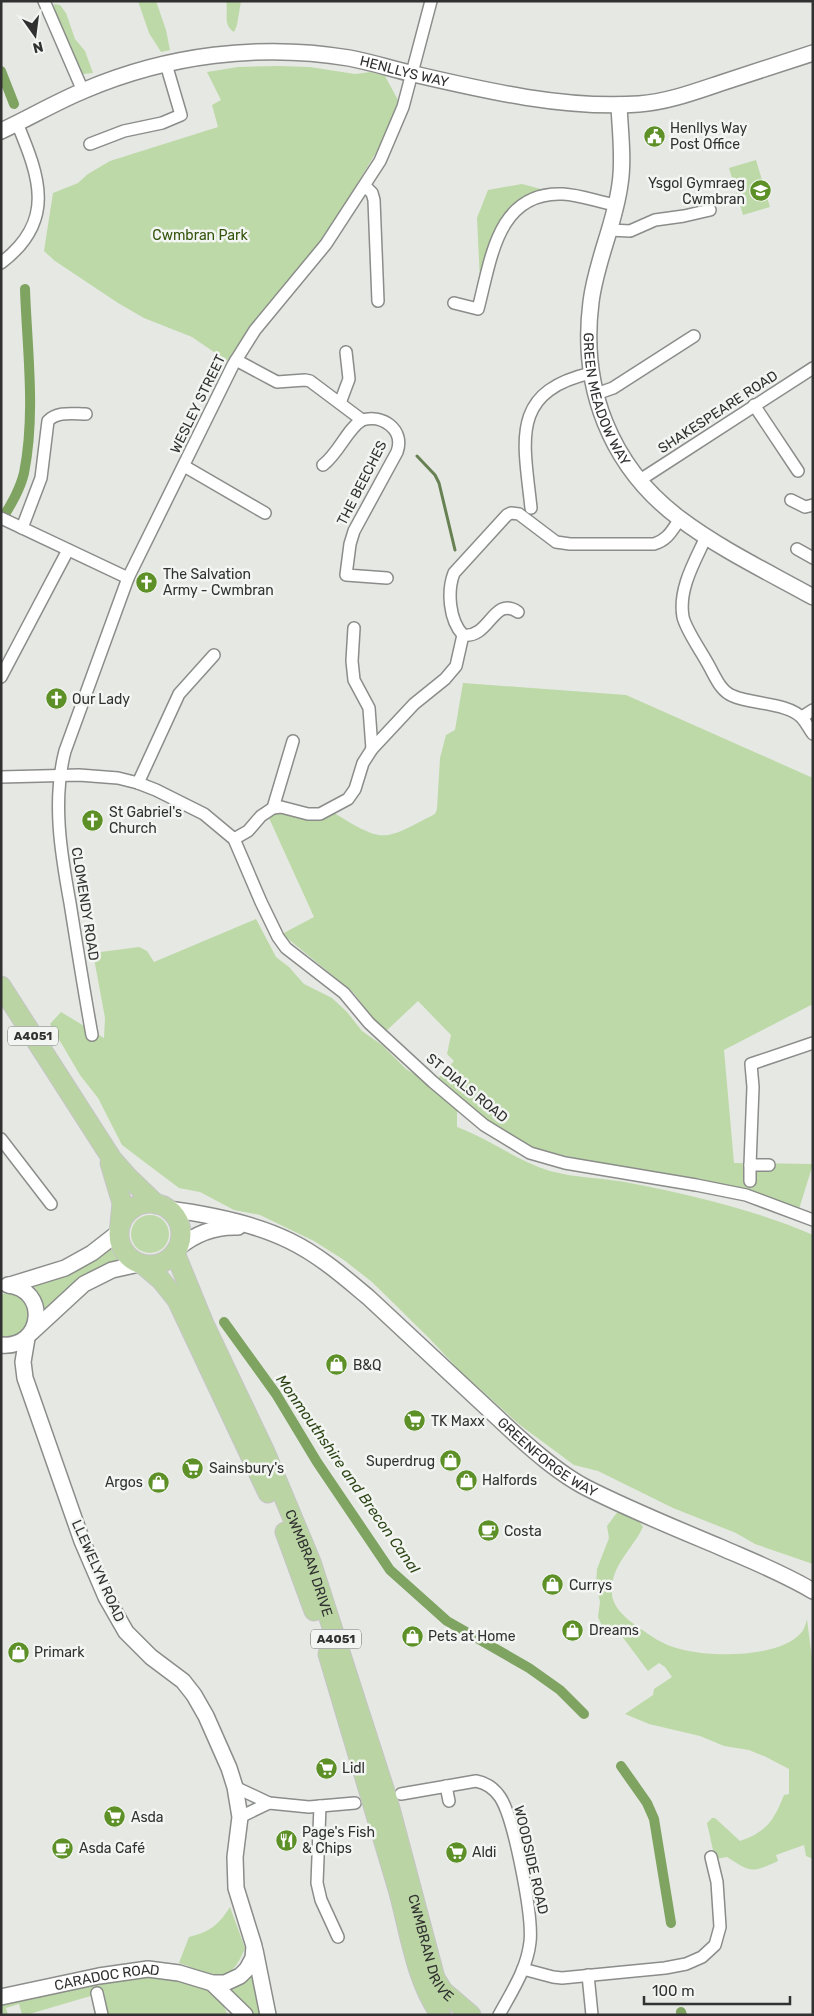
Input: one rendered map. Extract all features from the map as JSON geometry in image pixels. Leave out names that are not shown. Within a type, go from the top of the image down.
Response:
[{"type":"main road","name":"A4051","points":[[1,986],[99,1139],[127,1176],[162,1207]]},
{"type":"main road","name":"A4051","points":[[99,1139],[110,1162],[120,1192],[122,1203],[120,1228]]},
{"type":"main road","points":[[138,1206],[162,1207],[179,1224],[181,1236],[176,1251],[168,1260],[159,1264],[140,1264],[126,1254],[122,1248],[120,1228],[126,1214],[138,1206]]},
{"type":"main road","name":"CWMBRAN DRIVE","points":[[176,1251],[204,1324],[265,1452],[311,1562],[388,1801],[435,1978],[443,1991],[471,2015]]},
{"type":"main road","name":"CWMBRAN DRIVE","points":[[140,1264],[161,1280],[177,1300],[284,1529],[320,1628],[396,1882],[424,1985],[434,2006],[441,2015]]},
{"type":"street","points":[[44,1],[83,91]]},
{"type":"street","name":"WESLEY STREET","points":[[60,776],[65,751],[128,578],[236,360],[255,330],[326,244],[380,161],[403,107],[431,1]]},
{"type":"street","name":"HENLLYS WAY","points":[[1,131],[83,91],[112,80],[166,64],[221,54],[272,52],[347,58],[413,74],[530,98],[583,104],[619,105],[642,104],[691,93],[813,53]]},
{"type":"street","points":[[90,144],[124,132],[162,123],[181,115],[166,64]]},
{"type":"street","name":"GREEN MEADOW WAY","points":[[619,105],[620,183],[610,230],[597,268],[591,302],[589,333],[591,373],[608,433],[640,480],[658,500],[680,519],[706,537],[813,597]]},
{"type":"street","points":[[1,263],[27,237],[34,221],[38,201],[38,180],[17,123]]},
{"type":"street","points":[[365,186],[372,194],[374,200],[378,301]]},
{"type":"street","points":[[454,303],[478,309],[496,242],[510,215],[519,206],[534,198],[563,194],[616,205]]},
{"type":"street","points":[[610,230],[630,231],[655,220],[710,210]]},
{"type":"street","points":[[596,394],[613,388],[694,336]]},
{"type":"street","points":[[340,403],[349,379],[346,352]]},
{"type":"street","points":[[236,360],[277,382],[308,380],[362,420],[356,425],[332,459],[324,465]]},
{"type":"street","name":"SHAKESPEARE ROAD","points":[[640,480],[813,368]]},
{"type":"street","points":[[531,508],[524,442],[527,420],[540,398],[549,390],[561,382],[591,373]]},
{"type":"street","points":[[754,405],[798,471]]},
{"type":"street","points":[[22,528],[41,478],[48,421],[51,417],[60,414],[86,414]]},
{"type":"street","name":"THE BEECHES","points":[[362,420],[370,418],[385,421],[395,430],[400,442],[397,452],[354,531],[350,544],[346,575],[387,578]]},
{"type":"street","points":[[184,466],[264,514]]},
{"type":"street","points":[[791,500],[806,507],[813,505]]},
{"type":"street","points":[[1,777],[103,776],[138,783],[204,814],[234,839],[248,831],[260,816],[272,808],[280,807],[314,814],[326,812],[342,803],[355,789],[363,763],[372,749],[414,704],[453,670],[459,659],[463,635],[456,625],[453,615],[450,591],[454,573],[504,518],[511,513],[522,516],[552,540],[570,544],[654,544],[662,542],[680,519]]},
{"type":"street","points":[[6,520],[128,578]]},
{"type":"street","points":[[706,537],[687,578],[683,596],[683,618],[691,633],[720,686],[727,693],[735,697],[782,708],[802,717],[813,734]]},
{"type":"street","points":[[797,549],[813,558]]},
{"type":"street","points":[[2,673],[68,550]]},
{"type":"street","points":[[463,635],[472,635],[480,632],[497,612],[504,608],[512,608],[518,612]]},
{"type":"street","points":[[354,628],[352,664],[355,684],[369,708],[372,749]]},
{"type":"street","points":[[138,783],[179,694],[214,655]]},
{"type":"street","points":[[802,717],[813,710]]},
{"type":"street","points":[[272,808],[293,742]]},
{"type":"street","name":"CLOMENDY ROAD","points":[[60,776],[59,813],[62,864],[92,1035]]},
{"type":"street","name":"ST DIALS ROAD","points":[[234,839],[281,943],[344,993],[369,1023],[433,1082],[484,1125],[530,1153],[565,1162],[746,1195],[813,1220]]},
{"type":"street","points":[[750,1181],[753,1087],[751,1064],[813,1043]]},
{"type":"street","points":[[1,1139],[51,1204]]},
{"type":"street","points":[[750,1165],[769,1165]]},
{"type":"street","name":"GREENFORGE WAY","points":[[162,1207],[217,1217],[290,1241],[343,1276],[538,1455],[583,1486],[681,1531],[784,1574],[810,1591]]},
{"type":"street","name":"GREENFORGE WAY","points":[[176,1251],[190,1238],[204,1232],[229,1226],[250,1227]]},
{"type":"street","points":[[4,1285],[65,1268],[92,1253],[120,1228]]},
{"type":"street","points":[[1,1345],[18,1343],[29,1335],[84,1284],[112,1270],[140,1264]]},
{"type":"street","name":"LLEWELYN ROAD","points":[[4,1285],[26,1292],[36,1307],[36,1324],[29,1335],[23,1362],[25,1378],[82,1540],[106,1596],[126,1632],[151,1656],[183,1681],[194,1695],[213,1732],[235,1787],[240,1818],[235,1857],[236,1888],[254,1946],[268,2015]]},
{"type":"street","name":"WOODSIDE ROAD","points":[[400,1794],[469,1782],[482,1782],[492,1788],[505,1806],[530,1917],[530,1942],[524,1969],[499,2015]]},
{"type":"street","points":[[446,1786],[449,1801]]},
{"type":"street","points":[[235,1787],[268,1804],[297,1807],[356,1803]]},
{"type":"street","points":[[240,1818],[268,1804]]},
{"type":"street","points":[[320,1806],[317,1883],[323,1905],[338,1936]]},
{"type":"street","points":[[524,1969],[554,1977],[686,1964],[696,1961],[709,1951],[717,1940],[721,1919],[717,1882],[711,1857]]},
{"type":"street","points":[[212,1983],[225,1983],[240,1976],[251,1962],[254,1946]]},
{"type":"street","name":"CARADOC ROAD","points":[[1,1997],[99,1976],[148,1969],[179,1973],[212,1983]]},
{"type":"street","points":[[588,1975],[592,2015]]},
{"type":"street","points":[[212,1983],[245,2015]]},
{"type":"street","points":[[97,1993],[102,2015]]},
{"type":"green space","points":[[138,1],[156,1],[166,30],[170,50],[161,52],[149,33]]},
{"type":"green space","points":[[226,1],[241,1],[234,32],[230,29],[227,22]]},
{"type":"green space","points":[[54,4],[60,5],[66,13],[75,39],[85,51],[93,73],[83,74],[55,13]]},
{"type":"green space","name":"Cwmbran Park","points":[[238,67],[310,67],[355,74],[371,72],[385,76],[398,100],[386,136],[337,217],[300,268],[251,326],[227,361],[192,337],[144,318],[118,303],[55,261],[44,251],[53,193],[78,183],[88,174],[110,161],[218,127],[212,105],[221,100],[207,72]]},
{"type":"green space","points":[[756,160],[770,207],[743,215],[729,168]]},
{"type":"green space","points":[[522,184],[548,191],[505,214],[490,243],[480,281],[477,218],[488,190]]},
{"type":"green space","points":[[463,683],[626,695],[813,778],[813,1004],[724,1050],[734,1163],[813,1164],[799,1209],[733,1188],[592,1162],[524,1146],[502,1133],[435,1081],[454,1061],[447,1054],[451,1035],[418,1001],[384,1033],[353,992],[282,934],[314,917],[269,818],[279,812],[314,818],[334,813],[364,830],[384,835],[404,830],[435,814],[437,809],[440,758],[446,735],[455,730]]},
{"type":"green space","points":[[256,919],[276,957],[289,967],[304,984],[332,998],[347,1012],[362,1031],[382,1045],[406,1069],[422,1079],[457,1109],[457,1127],[526,1162],[550,1171],[630,1183],[700,1198],[769,1218],[813,1235],[813,1564],[755,1544],[736,1533],[673,1508],[598,1471],[574,1465],[520,1425],[459,1370],[372,1282],[344,1260],[314,1241],[260,1215],[234,1210],[200,1192],[179,1188],[122,1145],[98,1098],[80,1075],[50,1024],[61,1012],[104,1038],[105,1018],[93,953],[139,947],[147,951],[154,962]]},
{"type":"green space","points":[[150,1215],[164,1220],[169,1234],[164,1248],[150,1253],[136,1248],[131,1234],[136,1220]]},
{"type":"green space","points":[[113,1241],[122,1260],[82,1279],[60,1295],[44,1310],[39,1294],[32,1283]]},
{"type":"green space","points":[[10,1293],[19,1298],[25,1305],[28,1321],[25,1328],[19,1334],[11,1337],[1,1337],[1,1294]]},
{"type":"green space","points":[[619,1510],[636,1517],[643,1527],[622,1559],[614,1576],[612,1585],[613,1599],[617,1607],[627,1618],[657,1640],[686,1651],[703,1653],[740,1654],[759,1652],[790,1642],[802,1632],[807,1619],[813,1667],[813,1859],[806,1856],[804,1845],[776,1855],[778,1861],[752,1870],[727,1857],[715,1859],[707,1823],[712,1818],[715,1818],[740,1841],[757,1834],[773,1818],[784,1795],[789,1794],[789,1769],[749,1750],[724,1746],[700,1736],[649,1724],[625,1714],[653,1695],[654,1689],[672,1677],[665,1667],[659,1663],[648,1671],[615,1627],[605,1633],[598,1617],[600,1602],[596,1584],[597,1569],[609,1538],[607,1526]]},
{"type":"green space","points":[[230,1907],[245,1948],[233,1969],[226,1974],[219,1975],[179,1963],[189,1937],[202,1933],[212,1927]]},
{"type":"green space","points":[[255,1971],[265,2015],[248,2015],[226,1990],[240,1985]]},
{"type":"green space","points":[[148,1976],[188,1982],[207,1990],[221,2001],[228,2015],[108,2015],[104,1992],[26,2015],[22,2015],[19,2004],[6,2008],[8,2015],[1,2015],[1,2004]]},
{"type":"waterway","points":[[1,71],[14,104]]},
{"type":"waterway","points":[[1,521],[20,486],[28,450],[30,381],[25,289]]},
{"type":"waterway","points":[[417,456],[435,475],[439,483],[455,550]]},
{"type":"waterway","name":"Monmouthshire and Brecon Canal","points":[[224,1322],[276,1394],[317,1462],[390,1570],[447,1621],[529,1668],[560,1690],[584,1714]]},
{"type":"waterway","name":"Monmouthshire and Brecon Canal","points":[[621,1766],[647,1803],[654,1819],[671,1923]]},
{"type":"place","name":"Henllys Way Post Office","points":[[654,136]]},
{"type":"place","name":"Ysgol Gymraeg Cwmbran","points":[[761,191]]},
{"type":"place","name":"The Salvation Army - Cwmbran","points":[[147,582]]},
{"type":"place","name":"Our Lady","points":[[56,699]]},
{"type":"place","name":"St Gabriel's Church","points":[[93,820]]},
{"type":"place","name":"B&Q","points":[[337,1365]]},
{"type":"place","name":"TK Maxx","points":[[415,1421]]},
{"type":"place","name":"Superdrug","points":[[451,1461]]},
{"type":"place","name":"Sainsbury's","points":[[193,1468]]},
{"type":"place","name":"Halfords","points":[[466,1480]]},
{"type":"place","name":"Argos","points":[[159,1482]]},
{"type":"place","name":"Costa","points":[[488,1531]]},
{"type":"place","name":"Currys","points":[[553,1585]]},
{"type":"place","name":"Dreams","points":[[573,1630]]},
{"type":"place","name":"Pets at Home","points":[[412,1636]]},
{"type":"place","name":"Primark","points":[[18,1652]]},
{"type":"place","name":"Lidl","points":[[326,1768]]},
{"type":"place","name":"Asda","points":[[115,1817]]},
{"type":"place","name":"Page's Fish & Chips","points":[[286,1840]]},
{"type":"place","name":"Asda Café","points":[[63,1848]]},
{"type":"place","name":"Aldi","points":[[456,1852]]}]
